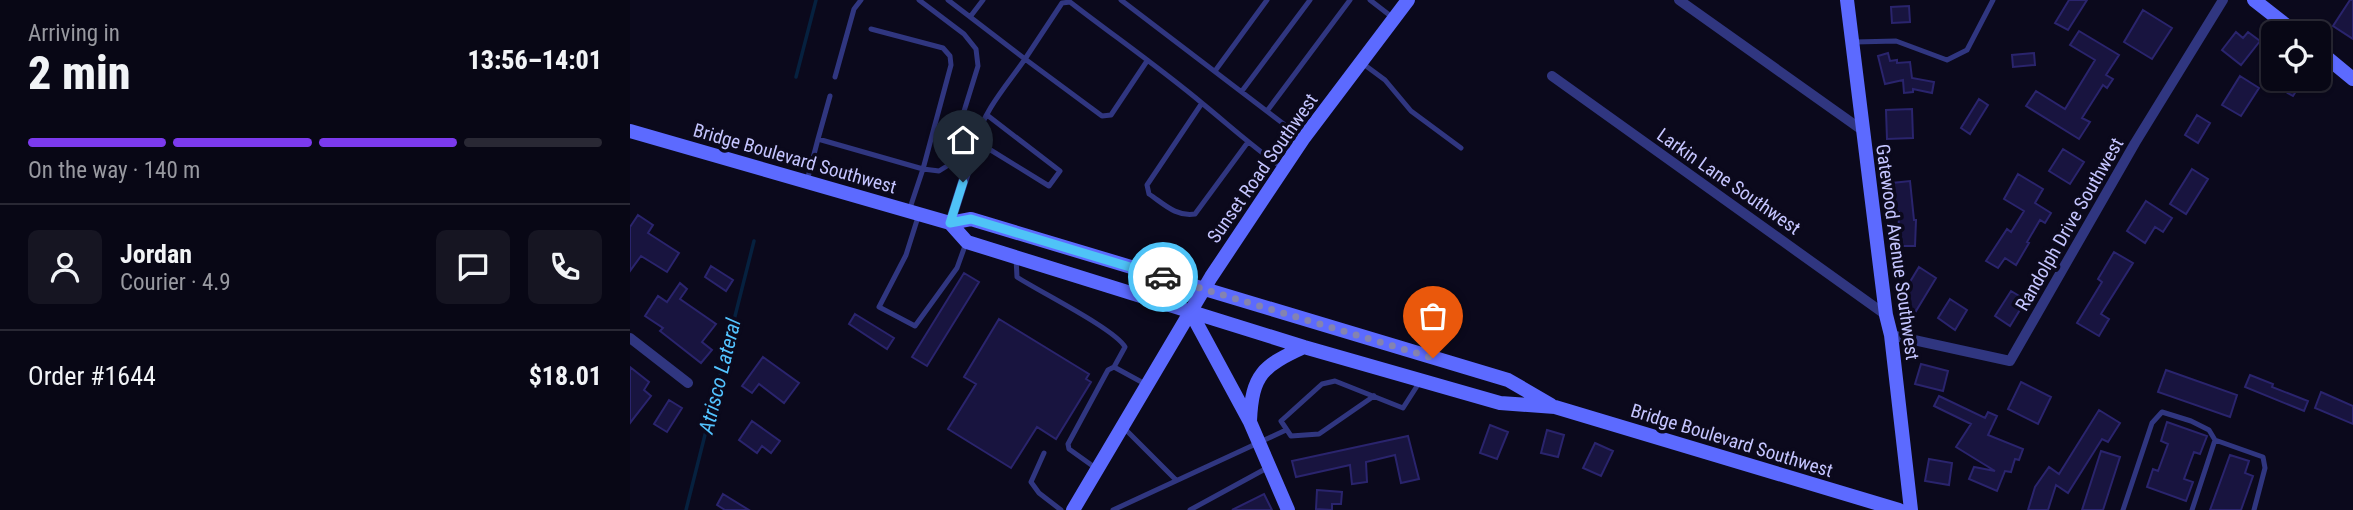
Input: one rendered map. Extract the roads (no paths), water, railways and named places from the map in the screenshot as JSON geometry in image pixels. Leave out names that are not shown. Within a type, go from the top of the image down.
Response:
[{"type":"main road","name":"Sunset Road Southwest","points":[[1073,510],[1190,311],[1283,168],[1408,0]]},
{"type":"main road","name":"Gatewood Avenue Southwest","points":[[1847,0],[1911,510]]},
{"type":"main road","points":[[2254,0],[2281,21]]},
{"type":"main road","points":[[2331,61],[2353,79]]},
{"type":"main road","name":"Bridge Boulevard Southwest","points":[[630,131],[950,223],[971,219],[1508,380],[1555,407]]},
{"type":"main road","points":[[950,223],[967,242]]},
{"type":"main road","name":"Bridge Boulevard Southwest","points":[[967,242],[1304,347],[1500,403],[1555,407],[1899,510]]},
{"type":"main road","points":[[1190,311],[1250,422],[1288,510]]},
{"type":"main road","points":[[1250,422],[1251,396],[1261,373],[1277,360],[1304,347]]},
{"type":"street","points":[[1679,0],[1862,130]]},
{"type":"street","name":"Randolph Drive Southwest","points":[[1891,335],[2010,361],[2134,143],[2223,0]]},
{"type":"street","name":"Larkin Lane Southwest","points":[[1552,76],[1886,315]]},
{"type":"street","points":[[950,223],[976,141]]},
{"type":"street","points":[[630,338],[688,383]]},
{"type":"lane","points":[[835,77],[854,9],[861,0]]},
{"type":"lane","points":[[818,139],[923,169],[939,171],[947,166],[978,66],[976,50],[964,34],[919,0]]},
{"type":"lane","points":[[948,0],[1102,116],[1111,114],[1147,61]]},
{"type":"lane","points":[[970,17],[983,0]]},
{"type":"lane","points":[[1121,0],[1303,139]]},
{"type":"lane","points":[[1215,71],[1267,0]]},
{"type":"lane","points":[[1242,92],[1310,0]]},
{"type":"lane","points":[[1267,111],[1350,0]]},
{"type":"lane","points":[[1370,0],[1394,19]]},
{"type":"lane","points":[[1852,42],[1896,41],[1947,60],[1967,50],[1993,0]]},
{"type":"lane","points":[[987,115],[1060,171],[1049,186],[976,141],[981,124],[987,115],[1025,59],[1062,3],[1070,2],[1283,168]]},
{"type":"lane","points":[[871,29],[943,48],[950,57],[951,65],[923,169],[906,255],[879,307],[915,326],[957,268],[967,242]]},
{"type":"lane","points":[[1362,63],[1385,80],[1411,111],[1461,148]]},
{"type":"lane","points":[[807,182],[830,96]]},
{"type":"lane","points":[[1202,103],[1147,185],[1149,194],[1176,212],[1195,214],[1248,142]]},
{"type":"lane","points":[[1016,257],[1017,277],[1105,329],[1125,347],[1114,367],[1108,370],[1068,444],[1069,449],[1097,469]]},
{"type":"lane","points":[[1114,367],[1147,384]]},
{"type":"lane","points":[[1374,396],[1319,434],[1290,436],[1281,421],[1322,384],[1335,381],[1374,396],[1403,408],[1421,380]]},
{"type":"lane","points":[[2123,510],[2152,423],[2162,412],[2208,430],[2215,440],[2263,457],[2265,468],[2254,510]]},
{"type":"lane","points":[[1122,426],[1176,480]]},
{"type":"lane","points":[[1113,510],[1286,430]]},
{"type":"lane","points":[[2192,510],[2215,440]]},
{"type":"lane","points":[[1044,453],[1031,482],[1039,493],[1061,510]]},
{"type":"lane","points":[[1190,510],[1270,467]]},
{"type":"waterway","name":"Atrisco Lateral","points":[[796,77],[816,0]]},
{"type":"waterway","name":"Atrisco Lateral","points":[[686,510],[754,241]]}]
